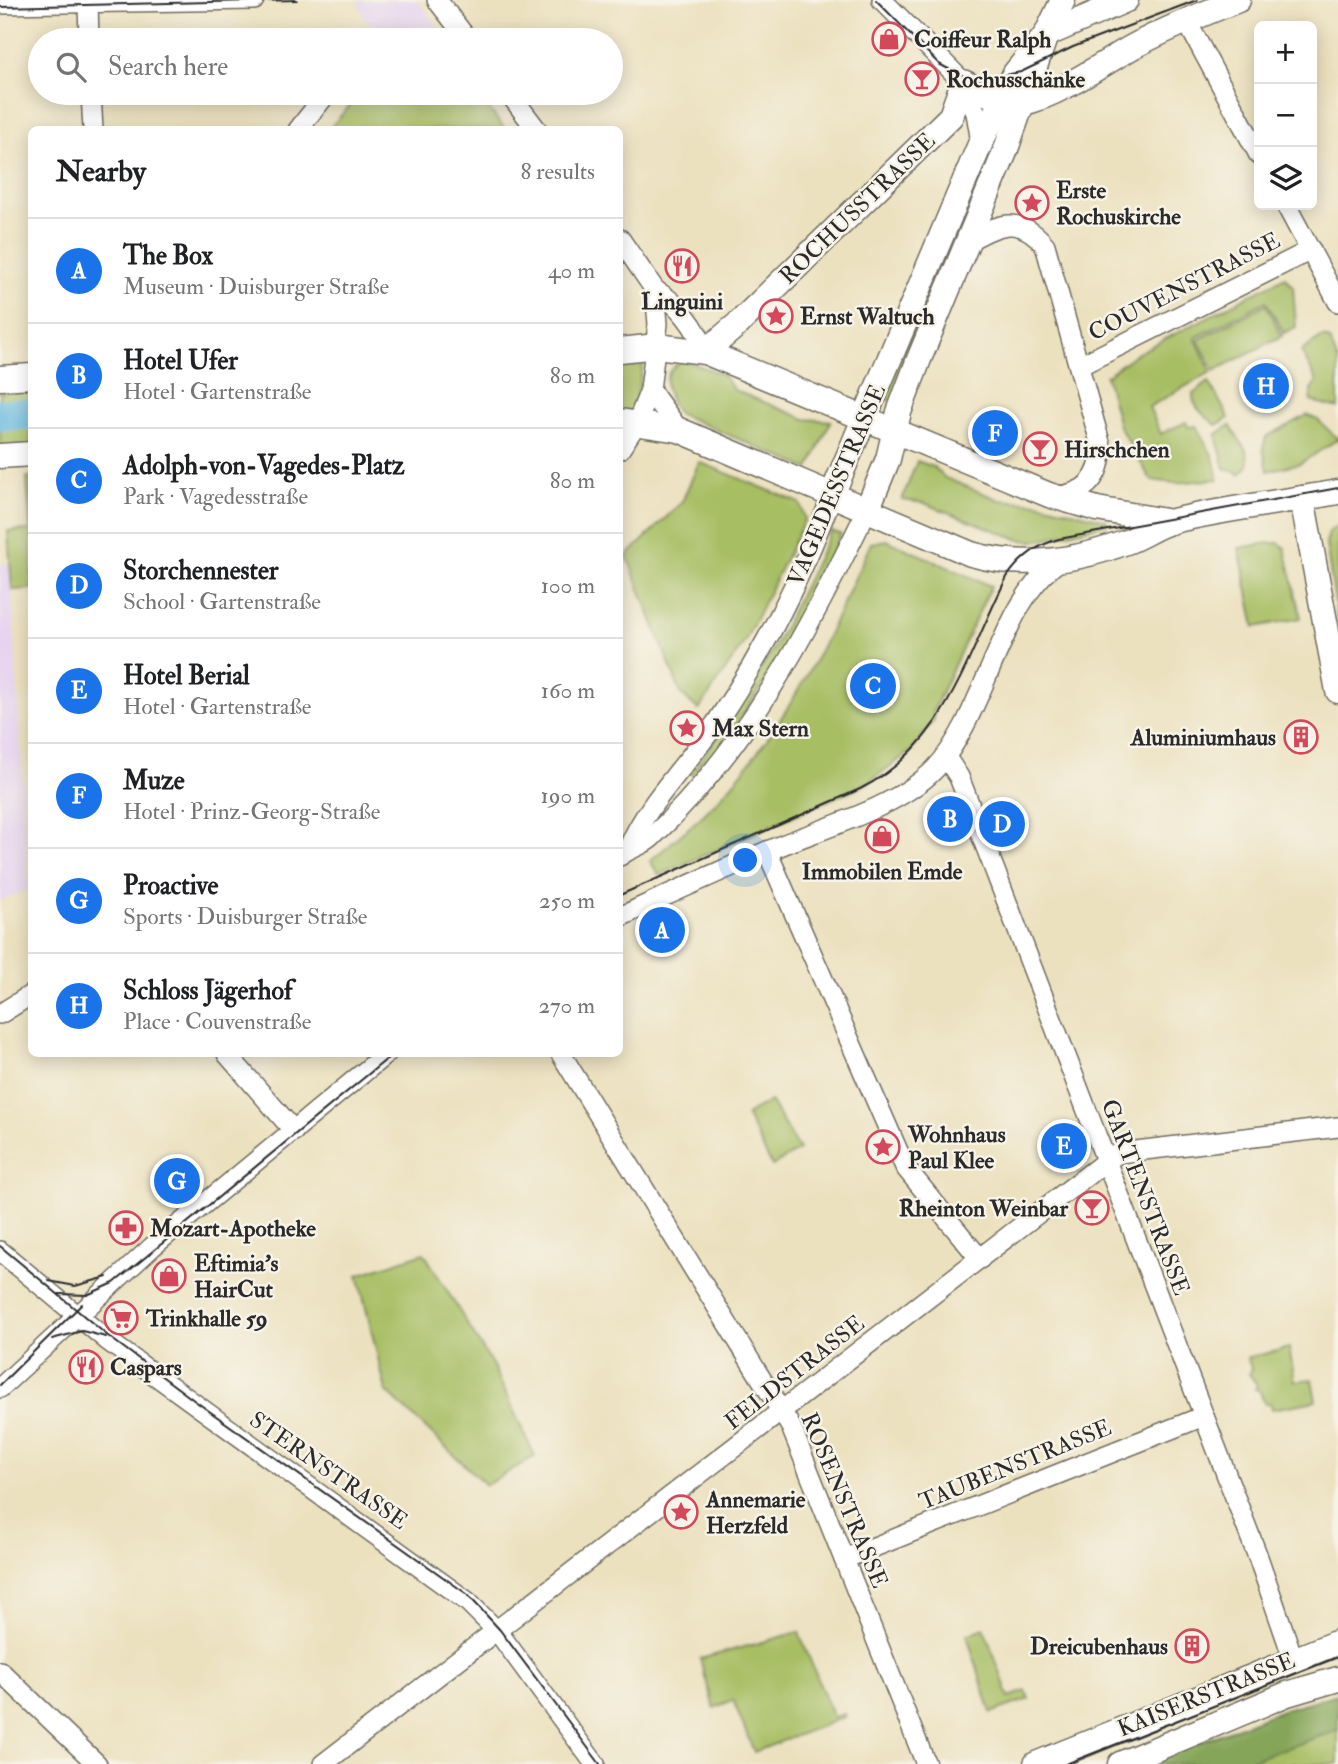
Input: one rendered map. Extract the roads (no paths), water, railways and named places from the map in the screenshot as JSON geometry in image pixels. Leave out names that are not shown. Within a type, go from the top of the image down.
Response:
[{"type":"main road","points":[[1012,101],[1063,0]]},
{"type":"main road","points":[[1046,34],[1126,0]]},
{"type":"main road","points":[[963,82],[1012,101],[1070,84],[1186,20],[1238,0]]},
{"type":"main road","points":[[1046,34],[1046,49],[1054,68],[1070,84]]},
{"type":"main road","name":"ROCHUSSTRASSE","points":[[705,352],[738,324],[951,116],[963,82]]},
{"type":"main road","name":"VAGEDESSTRASSE","points":[[832,495],[981,142],[1012,101]]},
{"type":"main road","name":"VAGEDESSTRASSE","points":[[867,510],[888,459],[899,412],[1004,152],[1012,101]]},
{"type":"main road","points":[[623,350],[657,346],[705,352],[1046,493],[1097,509],[1171,522]]},
{"type":"main road","points":[[0,377],[28,376]]},
{"type":"main road","points":[[629,422],[679,430],[971,554],[1002,562],[1064,559],[1112,547],[1171,522],[1338,492]]},
{"type":"main road","points":[[0,456],[28,454]]},
{"type":"main road","points":[[1302,498],[1338,691]]},
{"type":"main road","name":"KAISERSTRASSE","points":[[1036,1764],[1338,1642]]},
{"type":"main road","name":"KAISERSTRASSE","points":[[1120,1764],[1287,1694],[1338,1679]]},
{"type":"street","points":[[0,4],[254,0]]},
{"type":"street","points":[[437,0],[459,28]]},
{"type":"street","points":[[882,0],[963,82],[976,113],[981,142]]},
{"type":"street","points":[[88,2],[89,28]]},
{"type":"street","points":[[1186,20],[1255,147]]},
{"type":"street","points":[[92,105],[93,126]]},
{"type":"street","points":[[301,126],[318,105]]},
{"type":"street","points":[[518,105],[534,126]]},
{"type":"street","points":[[1289,210],[1338,302]]},
{"type":"street","points":[[966,242],[990,229],[1008,224],[1034,232],[1045,245],[1101,446],[1101,461],[1094,479],[1084,488],[1046,493]]},
{"type":"street","points":[[623,243],[655,290],[670,298],[685,317],[700,337],[705,352]]},
{"type":"street","name":"COUVENSTRASSE","points":[[1079,366],[1311,250]]},
{"type":"street","points":[[623,440],[629,422],[650,390],[657,346],[655,290]]},
{"type":"street","points":[[650,390],[679,430]]},
{"type":"street","name":"VAGEDESSTRASSE","points":[[624,852],[638,826],[709,732],[758,657],[803,568],[832,495]]},
{"type":"street","name":"VAGEDESSTRASSE","points":[[624,852],[648,841],[699,789],[735,743],[820,606],[867,510]]},
{"type":"street","points":[[623,915],[889,801],[934,770],[946,757],[1031,586],[1050,567],[1064,559]]},
{"type":"street","name":"GARTENSTRASSE","points":[[946,757],[959,777],[1184,1363],[1293,1658]]},
{"type":"street","points":[[767,851],[905,1167],[980,1259]]},
{"type":"street","points":[[0,1014],[28,996]]},
{"type":"street","points":[[230,1057],[294,1131]]},
{"type":"street","points":[[0,1388],[156,1244],[382,1057]]},
{"type":"street","name":"ROSENSTRASSE","points":[[563,1057],[782,1413],[845,1559],[926,1764]]},
{"type":"street","name":"FELDSTRASSE","points":[[323,1764],[498,1632],[1106,1161],[1119,1153],[1338,1127]]},
{"type":"street","name":"STERNSTRASSE","points":[[0,1251],[78,1316],[207,1415],[435,1575],[468,1602],[498,1632],[594,1764]]},
{"type":"street","name":"TAUBENSTRASSE","points":[[845,1559],[1204,1416]]},
{"type":"street","points":[[0,1671],[97,1764]]},
{"type":"waterway","points":[[0,415],[28,414]]},
{"type":"tram line","points":[[0,7],[297,0]]},
{"type":"tram line","points":[[876,0],[939,64],[960,75],[983,79],[1021,72],[1073,47],[1197,0]]},
{"type":"tram line","points":[[623,894],[860,789],[889,771],[913,749],[933,724],[965,668],[1007,577],[1023,558],[1036,549],[1059,539],[1338,488]]},
{"type":"tram line","points":[[59,1294],[87,1295],[114,1283],[389,1057]]},
{"type":"tram line","points":[[0,1246],[108,1336],[195,1401],[467,1594],[500,1630],[600,1764]]},
{"type":"tram line","points":[[49,1281],[75,1286],[107,1277]]},
{"type":"tram line","points":[[0,1385],[82,1304]]},
{"type":"tram line","points":[[52,1339],[82,1331],[106,1337]]},
{"type":"tram line","points":[[1066,1764],[1338,1657]]},
{"type":"place","name":"Coiffeur Ralph","points":[[889,39]]},
{"type":"place","name":"Rochusschänke","points":[[922,79]]},
{"type":"place","name":"Erste Rochuskirche","points":[[1032,203]]},
{"type":"place","name":"Linguini","points":[[682,266]]},
{"type":"place","name":"Ernst Waltuch","points":[[776,316]]},
{"type":"place","name":"Schloss Jägerhof","points":[[1266,386]]},
{"type":"place","name":"Muze","points":[[995,433]]},
{"type":"place","name":"Hirschchen","points":[[1040,449]]},
{"type":"place","name":"Adolph-von-Vagedes-Platz","points":[[873,686]]},
{"type":"place","name":"Max Stern","points":[[687,728]]},
{"type":"place","name":"Aluminiumhaus","points":[[1301,737]]},
{"type":"place","name":"Hotel Ufer","points":[[950,819]]},
{"type":"place","name":"Storchennester","points":[[1002,824]]},
{"type":"place","name":"Immobilen Emde","points":[[882,836]]},
{"type":"place","name":"The Box","points":[[662,930]]},
{"type":"place","name":"Hotel Berial","points":[[1064,1146]]},
{"type":"place","name":"Wohnhaus Paul Klee","points":[[883,1147]]},
{"type":"place","name":"Proactive","points":[[177,1181]]},
{"type":"place","name":"Rheinton Weinbar","points":[[1092,1208]]},
{"type":"place","name":"Mozart-Apotheke","points":[[126,1228]]},
{"type":"place","name":"Eftimia's HairCut","points":[[169,1276]]},
{"type":"place","name":"Trinkhalle 59","points":[[121,1318]]},
{"type":"place","name":"Caspars","points":[[86,1367]]},
{"type":"place","name":"Annemarie Herzfeld","points":[[681,1512]]},
{"type":"place","name":"Dreicubenhaus","points":[[1192,1646]]}]
